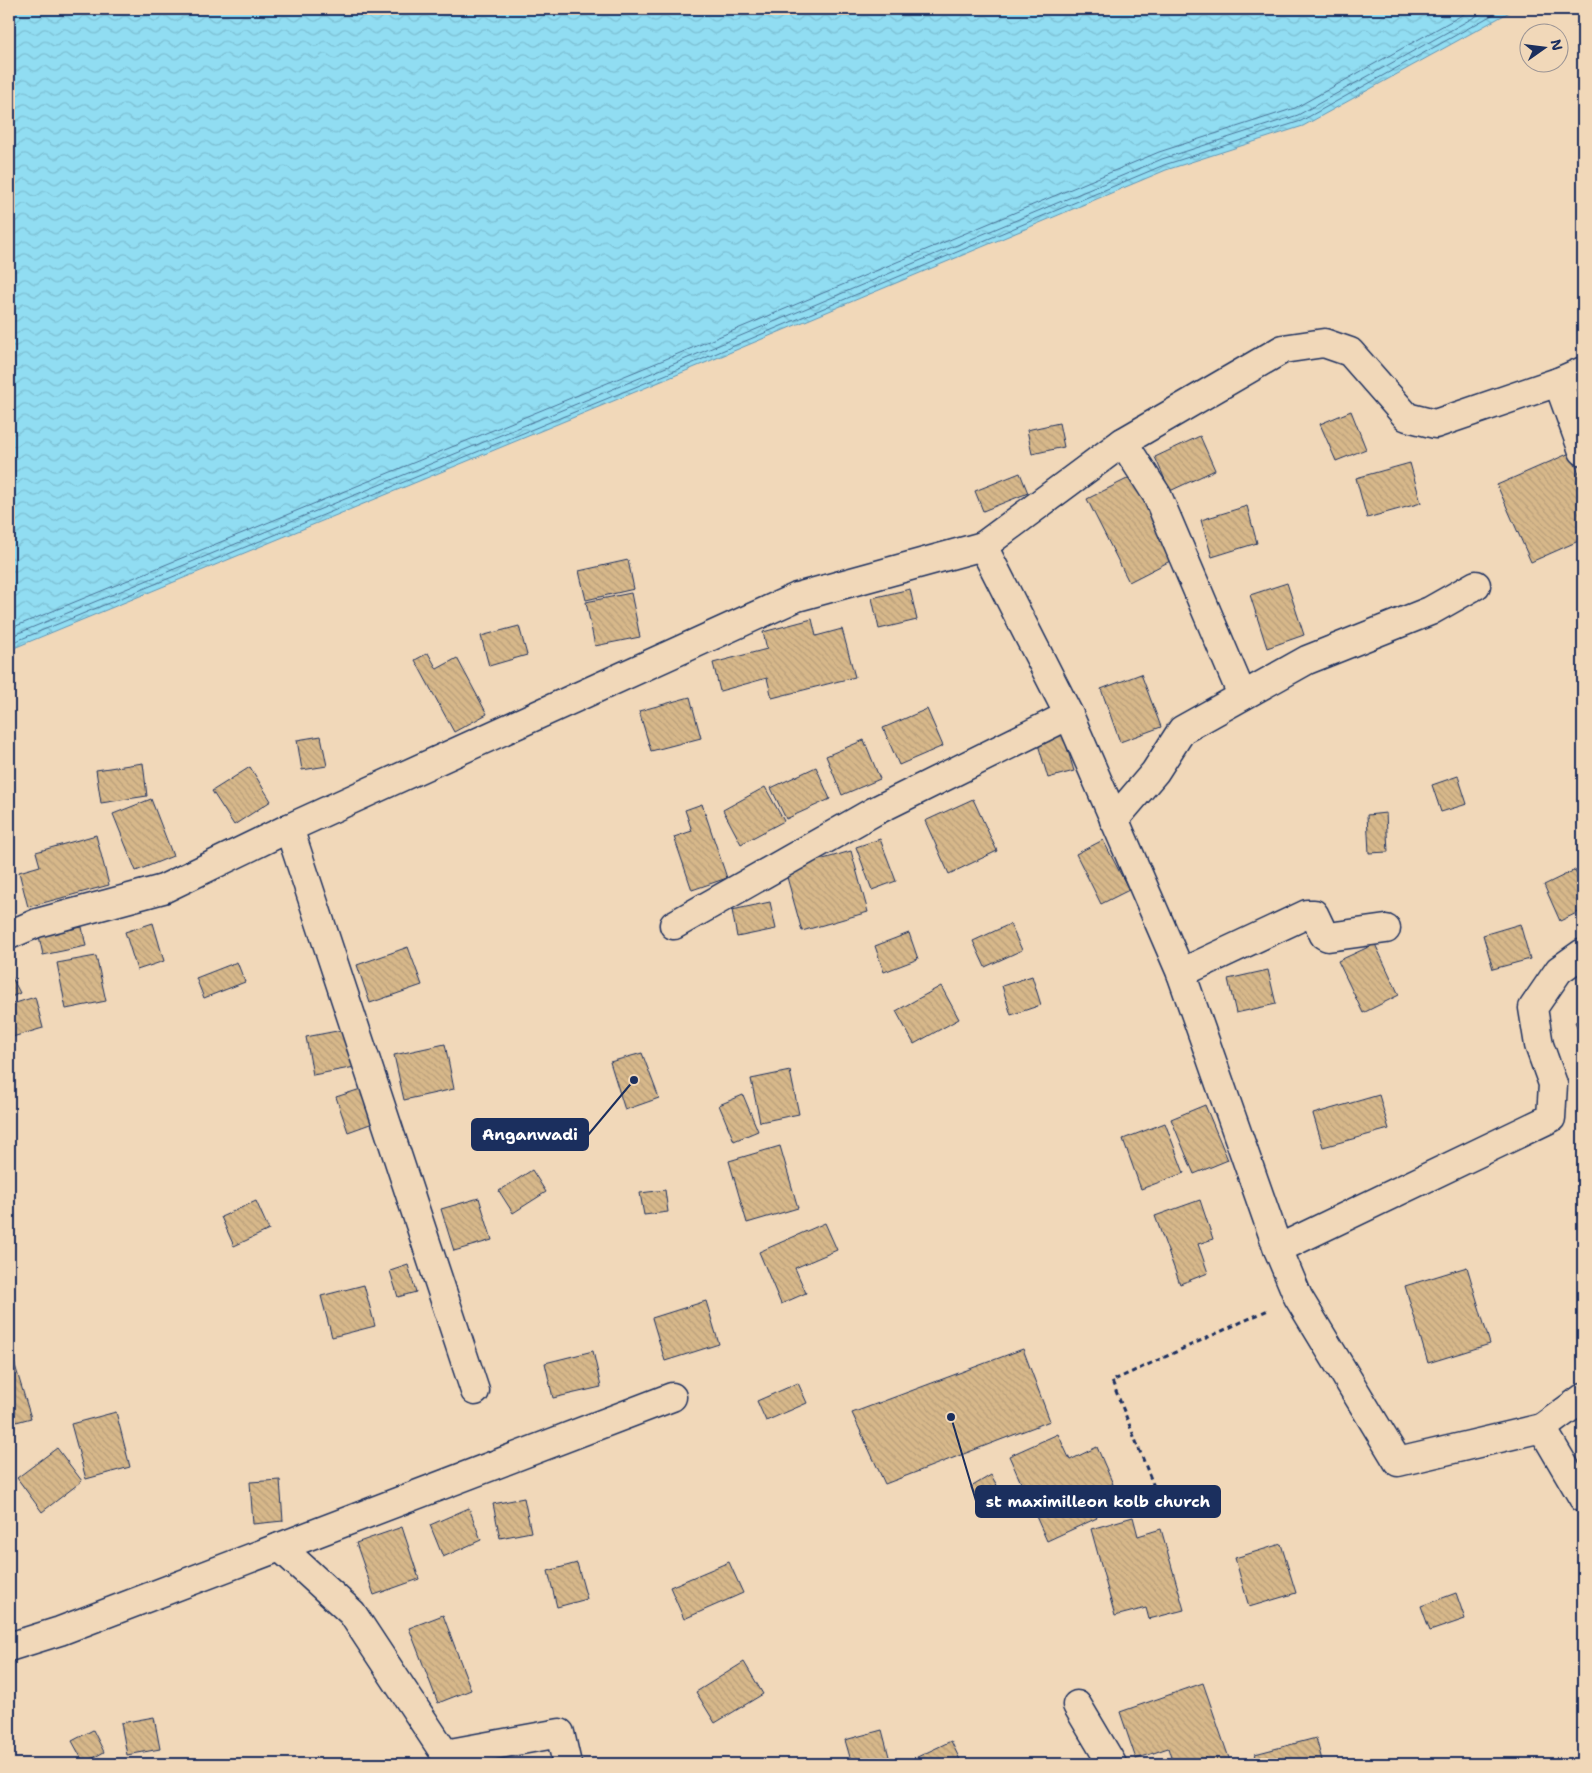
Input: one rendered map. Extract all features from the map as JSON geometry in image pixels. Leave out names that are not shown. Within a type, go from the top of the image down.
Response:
[{"type":"street","points":[[9,934],[37,923],[163,889],[289,828],[797,597],[983,546],[1123,442],[1283,349],[1324,343],[1350,352],[1407,417],[1435,424],[1558,382],[1583,371]]},
{"type":"street","points":[[1558,382],[1583,451]]},
{"type":"street","points":[[1123,442],[1157,495],[1242,695]]},
{"type":"street","points":[[983,546],[1068,715],[1181,973],[1278,1248],[1298,1297],[1398,1462],[1542,1428],[1583,1398]]},
{"type":"street","points":[[1114,820],[1155,772],[1182,730],[1307,660],[1430,611],[1476,585]]},
{"type":"street","points":[[674,925],[875,810],[1068,715]]},
{"type":"street","points":[[289,828],[476,1391]]},
{"type":"street","points":[[1181,973],[1307,914],[1314,914],[1324,935],[1328,937],[1386,929]]},
{"type":"street","points":[[1278,1248],[1551,1118],[1553,1084],[1539,1045],[1533,1008],[1559,970],[1583,953]]},
{"type":"street","points":[[9,1647],[60,1631],[672,1397]]},
{"type":"street","points":[[1542,1428],[1583,1498]]},
{"type":"street","points":[[280,1547],[352,1613],[445,1754],[560,1733],[567,1764]]},
{"type":"street","points":[[1077,1705],[1112,1764]]},
{"type":"path","points":[[1164,1512],[1112,1381],[1298,1297]]},
{"type":"water","points":[[9,9],[1515,9],[1303,126],[1166,170],[669,378],[9,650]]},
{"type":"building","points":[[1351,411],[1366,449],[1336,461],[1320,424]]},
{"type":"building","points":[[1059,423],[1064,447],[1032,454],[1027,430]]},
{"type":"building","points":[[1200,436],[1215,470],[1170,491],[1155,457]]},
{"type":"building","points":[[1570,453],[1583,482],[1583,539],[1531,562],[1497,485]]},
{"type":"building","points":[[1410,463],[1421,503],[1367,518],[1356,478]]},
{"type":"building","points":[[1020,473],[1028,493],[983,511],[975,491]]},
{"type":"building","points":[[1133,476],[1176,558],[1129,582],[1087,499]]},
{"type":"building","points":[[1247,506],[1257,543],[1212,557],[1201,520]]},
{"type":"building","points":[[628,560],[634,589],[586,600],[579,571]]},
{"type":"building","points":[[1287,583],[1304,635],[1267,648],[1250,595]]},
{"type":"building","points":[[910,589],[917,620],[879,629],[872,598]]},
{"type":"building","points":[[631,593],[640,637],[595,646],[586,602]]},
{"type":"building","points":[[812,619],[816,636],[842,629],[855,677],[772,698],[767,678],[720,691],[713,663],[767,649],[763,632]]},
{"type":"building","points":[[519,626],[527,655],[489,666],[481,636]]},
{"type":"building","points":[[428,653],[437,669],[457,658],[487,714],[454,732],[415,660]]},
{"type":"building","points":[[1141,674],[1161,727],[1120,742],[1101,689]]},
{"type":"building","points":[[690,697],[701,738],[651,751],[639,711]]},
{"type":"building","points":[[927,709],[943,746],[899,765],[883,728]]},
{"type":"building","points":[[1063,734],[1074,771],[1048,778],[1037,741]]},
{"type":"building","points":[[321,736],[327,766],[302,770],[297,740]]},
{"type":"building","points":[[864,740],[880,779],[842,795],[826,756]]},
{"type":"building","points":[[143,763],[147,796],[101,803],[96,770]]},
{"type":"building","points":[[250,767],[271,801],[234,825],[212,791]]},
{"type":"building","points":[[816,767],[830,799],[786,819],[771,788]]},
{"type":"building","points":[[1458,776],[1467,804],[1441,812],[1432,785]]},
{"type":"building","points":[[765,787],[784,821],[741,844],[723,810]]},
{"type":"building","points":[[151,799],[173,856],[136,871],[113,814]]},
{"type":"building","points":[[973,799],[997,851],[949,874],[925,821]]},
{"type":"building","points":[[702,804],[727,878],[692,890],[674,837],[692,831],[685,810]]},
{"type":"building","points":[[1386,813],[1388,852],[1369,853],[1367,815]]},
{"type":"building","points":[[96,835],[109,885],[28,907],[19,872],[40,866],[36,852]]},
{"type":"building","points":[[880,839],[896,881],[872,890],[856,847]]},
{"type":"building","points":[[1103,840],[1129,890],[1101,904],[1076,854]]},
{"type":"building","points":[[851,851],[868,912],[802,931],[785,870]]},
{"type":"building","points":[[1575,870],[1583,886],[1583,910],[1560,921],[1544,885]]},
{"type":"building","points":[[770,902],[776,929],[737,937],[732,910]]},
{"type":"building","points":[[153,923],[164,961],[137,970],[125,932]]},
{"type":"building","points":[[1010,924],[1022,950],[985,967],[973,941]]},
{"type":"building","points":[[1520,924],[1530,959],[1493,969],[1483,935]]},
{"type":"building","points":[[82,927],[86,946],[43,955],[39,936]]},
{"type":"building","points":[[909,933],[918,959],[884,972],[875,946]]},
{"type":"building","points":[[1375,944],[1399,995],[1363,1013],[1338,961]]},
{"type":"building","points":[[408,947],[422,985],[370,1003],[357,965]]},
{"type":"building","points":[[96,956],[106,1001],[66,1009],[57,963]]},
{"type":"building","points":[[237,962],[245,982],[204,998],[196,978]]},
{"type":"building","points":[[1268,970],[1276,1004],[1236,1013],[1228,979]]},
{"type":"building","points":[[9,972],[20,993],[9,998]]},
{"type":"building","points":[[1032,976],[1041,1005],[1011,1015],[1002,986]]},
{"type":"building","points":[[941,986],[959,1019],[914,1044],[896,1011]]},
{"type":"building","points":[[35,997],[43,1028],[9,1038],[9,1005]]},
{"type":"building","points":[[1583,1019],[1583,1040],[1575,1022]]},
{"type":"building","points":[[347,1029],[355,1067],[313,1075],[306,1037]]},
{"type":"building","points":[[445,1044],[454,1089],[404,1100],[394,1055]]},
{"type":"building","points":[[642,1053],[659,1098],[625,1110],[610,1062]]},
{"type":"building","points":[[790,1071],[799,1114],[760,1122],[751,1079]]},
{"type":"building","points":[[373,1085],[384,1119],[348,1132],[336,1097]]},
{"type":"building","points":[[743,1095],[758,1131],[734,1141],[719,1105]]},
{"type":"building","points":[[1379,1095],[1389,1129],[1323,1147],[1313,1114]]},
{"type":"building","points":[[1205,1105],[1228,1160],[1194,1174],[1171,1119]]},
{"type":"building","points":[[1165,1123],[1184,1173],[1141,1189],[1123,1139]]},
{"type":"building","points":[[780,1146],[798,1208],[747,1223],[729,1161]]},
{"type":"building","points":[[532,1170],[546,1192],[513,1213],[499,1191]]},
{"type":"building","points":[[665,1190],[668,1212],[644,1215],[640,1193]]},
{"type":"building","points":[[479,1198],[492,1240],[454,1251],[441,1209]]},
{"type":"building","points":[[1200,1200],[1213,1239],[1198,1244],[1208,1273],[1180,1284],[1155,1216]]},
{"type":"building","points":[[256,1201],[269,1230],[234,1246],[221,1217]]},
{"type":"building","points":[[825,1223],[837,1250],[795,1268],[806,1293],[781,1304],[759,1252]]},
{"type":"building","points":[[408,1265],[416,1292],[398,1297],[390,1271]]},
{"type":"building","points":[[1467,1267],[1490,1344],[1428,1363],[1405,1286]]},
{"type":"building","points":[[364,1285],[375,1326],[332,1337],[321,1296]]},
{"type":"building","points":[[706,1301],[719,1344],[665,1361],[652,1318]]},
{"type":"building","points":[[1023,1349],[1050,1421],[885,1484],[852,1413]]},
{"type":"building","points":[[593,1351],[601,1387],[553,1398],[545,1363]]},
{"type":"building","points":[[14,1362],[31,1418],[9,1424],[9,1364]]},
{"type":"building","points":[[798,1383],[807,1403],[766,1421],[757,1401]]},
{"type":"building","points":[[116,1412],[130,1467],[86,1479],[71,1424]]},
{"type":"building","points":[[1058,1434],[1070,1460],[1097,1447],[1113,1484],[1087,1495],[1097,1518],[1047,1541],[1009,1456]]},
{"type":"building","points":[[57,1448],[82,1481],[42,1512],[17,1478]]},
{"type":"building","points":[[991,1475],[1006,1501],[986,1513],[971,1487]]},
{"type":"building","points":[[280,1480],[283,1521],[253,1524],[250,1482]]},
{"type":"building","points":[[524,1498],[531,1532],[500,1538],[493,1504]]},
{"type":"building","points":[[469,1508],[481,1540],[443,1557],[430,1525]]},
{"type":"building","points":[[1133,1517],[1138,1536],[1161,1529],[1184,1610],[1149,1619],[1146,1608],[1115,1616],[1091,1529]]},
{"type":"building","points":[[402,1527],[419,1579],[374,1595],[356,1543]]},
{"type":"building","points":[[1281,1544],[1296,1593],[1249,1607],[1235,1558]]},
{"type":"building","points":[[729,1562],[743,1593],[684,1619],[670,1587]]},
{"type":"building","points":[[577,1563],[587,1599],[557,1607],[548,1571]]},
{"type":"building","points":[[1456,1593],[1465,1619],[1430,1631],[1421,1606]]},
{"type":"building","points":[[443,1615],[471,1690],[438,1703],[409,1628]]},
{"type":"building","points":[[744,1662],[763,1694],[715,1723],[696,1692]]},
{"type":"building","points":[[1203,1683],[1231,1764],[1173,1764],[1168,1748],[1136,1759],[1120,1712]]},
{"type":"building","points":[[154,1717],[160,1749],[127,1755],[121,1723]]},
{"type":"building","points":[[93,1730],[104,1752],[84,1763],[72,1741]]},
{"type":"building","points":[[882,1730],[891,1764],[852,1764],[845,1740]]},
{"type":"building","points":[[1316,1738],[1323,1764],[1258,1764],[1255,1754]]},
{"type":"building","points":[[951,1741],[962,1764],[913,1764],[911,1760]]},
{"type":"place","name":"Anganwadi","points":[[634,1080]]},
{"type":"place","name":"st maximilleon kolb church","points":[[951,1417]]}]
